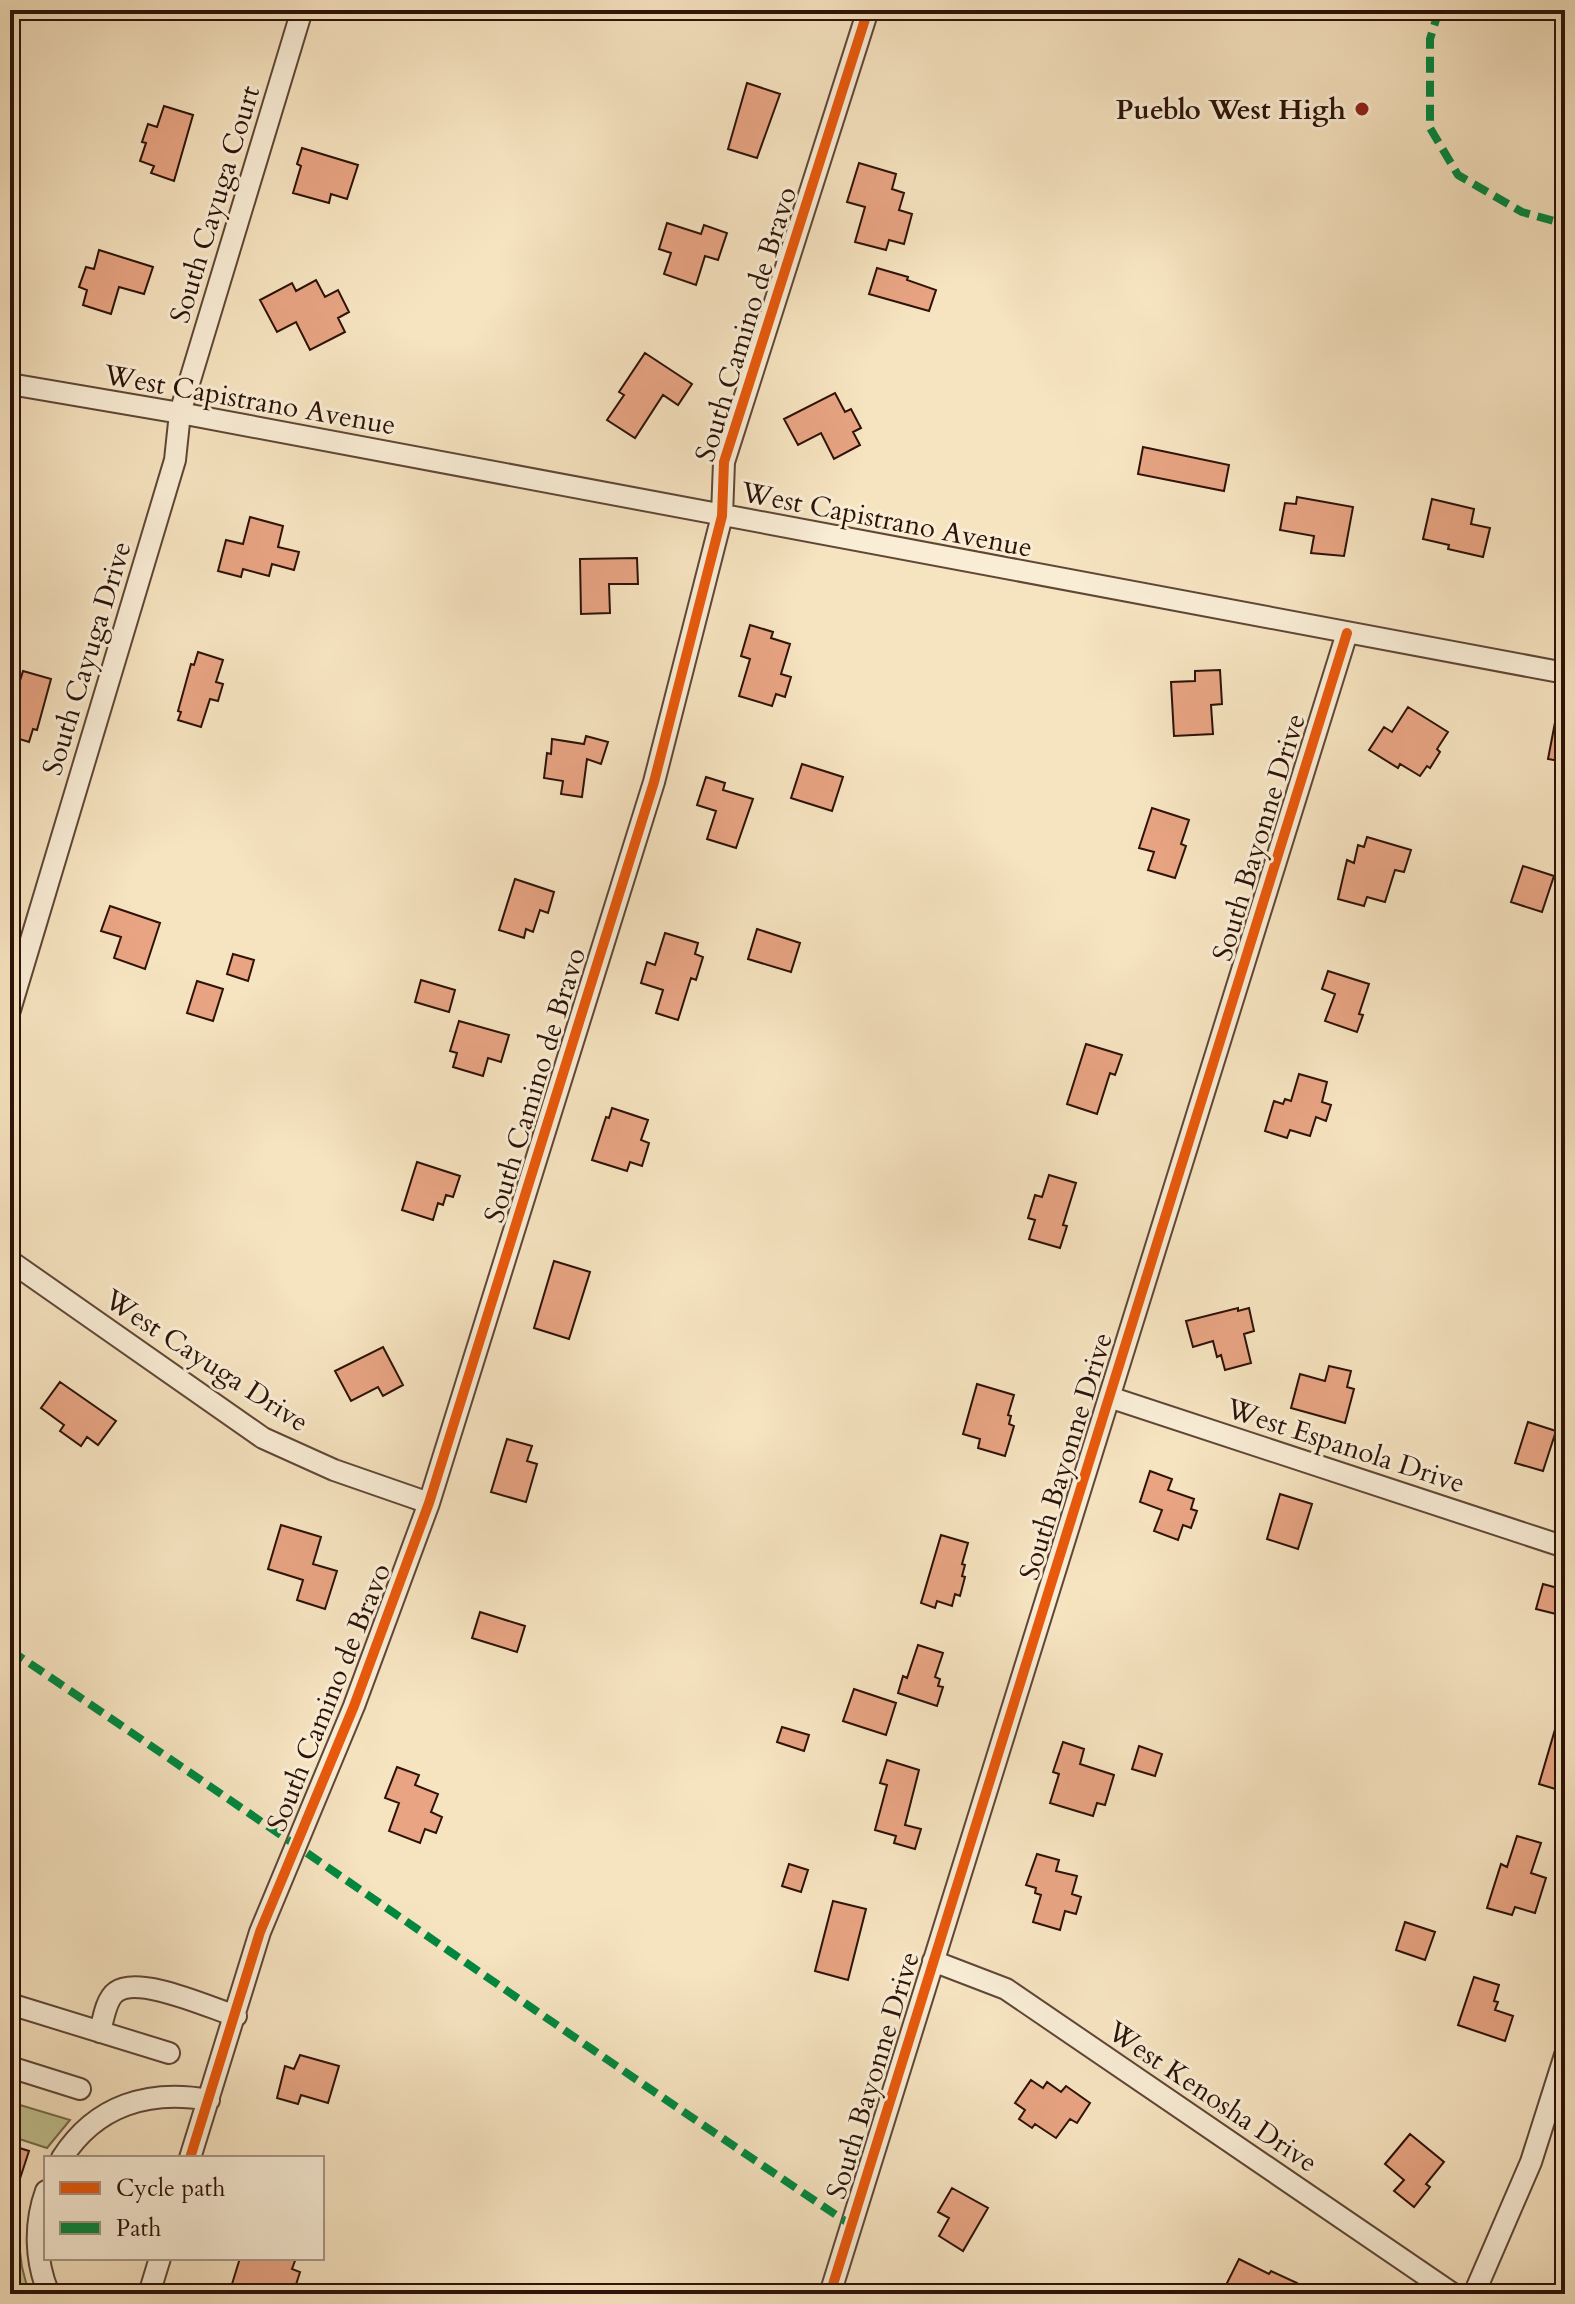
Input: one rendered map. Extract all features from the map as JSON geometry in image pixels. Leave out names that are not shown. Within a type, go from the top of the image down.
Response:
[{"type":"street","name":"South Cayuga Court","points":[[180,413],[302,10]]},
{"type":"street","name":"South Camino de Bravo","points":[[191,2156],[260,1932],[354,1706],[429,1503],[654,782],[722,516],[724,462],[868,10]]},
{"type":"street","name":"West Capistrano Avenue","points":[[10,384],[180,413],[1565,673]]},
{"type":"street","name":"South Cayuga Drive","points":[[10,1010],[175,460],[180,413]]},
{"type":"street","name":"South Bayonne Drive","points":[[830,2294],[1347,633]]},
{"type":"street","name":"West Cayuga Drive","points":[[10,1261],[263,1438],[334,1470],[429,1503]]},
{"type":"street","name":"West Espanola Drive","points":[[1109,1397],[1565,1547]]},
{"type":"street","name":"West Kenosha Drive","points":[[933,1961],[1006,1989],[1453,2294]]},
{"type":"street","points":[[100,2032],[110,1999],[127,1987],[140,1986],[236,2016]]},
{"type":"street","points":[[10,2004],[169,2053]]},
{"type":"street","points":[[1474,2294],[1531,2162],[1565,2055]]},
{"type":"street","points":[[10,2067],[80,2089]]},
{"type":"street","points":[[64,2156],[84,2130],[120,2107],[164,2096],[209,2100]]},
{"type":"street","points":[[44,2198],[38,2249],[49,2294]]},
{"type":"street","points":[[149,2294],[159,2260]]},
{"type":"green space","points":[[10,2102],[70,2120],[47,2148],[10,2136]]},
{"type":"green space","points":[[10,2242],[19,2244],[29,2294],[10,2294]]},
{"type":"building","points":[[747,83],[780,94],[757,158],[728,149]]},
{"type":"building","points":[[164,106],[193,115],[174,181],[151,173],[154,166],[140,161],[148,124],[157,127]]},
{"type":"building","points":[[302,148],[358,165],[347,199],[331,194],[329,203],[293,193],[301,166],[297,164]]},
{"type":"building","points":[[859,163],[896,174],[892,189],[904,193],[899,210],[912,214],[904,244],[889,240],[886,250],[855,242],[865,207],[847,202]]},
{"type":"building","points":[[667,223],[701,234],[704,225],[727,233],[718,260],[705,256],[696,285],[664,274],[671,253],[659,249]]},
{"type":"building","points":[[99,250],[153,267],[144,294],[119,287],[111,314],[83,305],[87,290],[79,287],[86,267],[94,269]]},
{"type":"building","points":[[877,268],[936,290],[929,311],[869,294]]},
{"type":"building","points":[[316,280],[325,297],[338,290],[349,312],[338,318],[345,332],[310,350],[296,322],[277,332],[260,300],[292,283],[296,291]]},
{"type":"building","points":[[645,353],[692,384],[678,405],[663,395],[635,438],[607,420],[624,395],[619,392]]},
{"type":"building","points":[[835,393],[845,412],[851,409],[861,428],[853,432],[860,445],[834,459],[821,433],[798,445],[784,419]]},
{"type":"building","points":[[1143,447],[1229,465],[1224,491],[1138,474]]},
{"type":"building","points":[[1297,497],[1353,507],[1344,556],[1311,553],[1314,536],[1280,530],[1285,503],[1296,504]]},
{"type":"building","points":[[1432,499],[1474,509],[1471,524],[1490,528],[1483,557],[1423,539]]},
{"type":"building","points":[[250,517],[283,526],[278,547],[299,552],[294,570],[272,564],[269,576],[243,569],[241,577],[218,571],[226,540],[243,544]]},
{"type":"building","points":[[637,558],[638,584],[609,584],[610,613],[581,614],[580,559]]},
{"type":"building","points":[[750,625],[773,632],[771,638],[790,644],[781,674],[791,677],[785,697],[776,694],[772,706],[739,696],[750,659],[741,656]]},
{"type":"building","points":[[198,652],[223,660],[216,682],[223,684],[218,701],[210,699],[201,727],[178,720],[191,664],[194,665]]},
{"type":"building","points":[[1220,670],[1222,704],[1211,705],[1213,734],[1174,736],[1171,682],[1195,681],[1195,671]]},
{"type":"building","points":[[23,671],[51,679],[37,730],[33,729],[29,742],[10,736],[10,713]]},
{"type":"building","points":[[1408,707],[1448,732],[1430,768],[1427,766],[1420,776],[1400,764],[1398,768],[1369,750],[1384,727],[1392,732]]},
{"type":"building","points":[[1557,712],[1565,712],[1565,762],[1548,759]]},
{"type":"building","points":[[586,736],[608,742],[601,764],[587,759],[582,797],[561,794],[563,781],[544,778],[552,739],[584,744]]},
{"type":"building","points":[[802,764],[843,777],[832,811],[791,798]]},
{"type":"building","points":[[706,777],[725,783],[723,790],[753,799],[736,848],[707,839],[716,811],[697,805]]},
{"type":"building","points":[[1152,808],[1189,820],[1181,844],[1186,846],[1175,878],[1148,870],[1154,852],[1139,848]]},
{"type":"building","points":[[1367,837],[1411,850],[1404,872],[1395,870],[1385,902],[1367,897],[1364,906],[1338,899],[1347,860],[1354,863],[1358,845],[1364,847]]},
{"type":"building","points":[[1523,866],[1554,876],[1542,912],[1511,902]]},
{"type":"building","points":[[515,879],[554,892],[548,913],[540,910],[533,932],[526,929],[524,938],[499,930]]},
{"type":"building","points":[[110,906],[160,923],[145,969],[114,958],[121,937],[101,931]]},
{"type":"building","points":[[757,929],[800,943],[791,972],[748,959]]},
{"type":"building","points":[[665,933],[698,943],[695,954],[703,957],[696,980],[691,978],[678,1020],[656,1013],[663,990],[641,983],[647,962],[655,965]]},
{"type":"building","points":[[233,954],[254,960],[248,981],[227,974]]},
{"type":"building","points":[[1328,971],[1369,984],[1359,1014],[1363,1015],[1357,1032],[1325,1021],[1335,994],[1322,989]]},
{"type":"building","points":[[421,980],[455,990],[449,1012],[415,1002]]},
{"type":"building","points":[[197,981],[223,989],[213,1021],[187,1013]]},
{"type":"building","points":[[459,1021],[509,1035],[501,1062],[488,1058],[483,1076],[453,1067],[457,1053],[450,1051]]},
{"type":"building","points":[[1086,1044],[1122,1055],[1115,1075],[1110,1073],[1097,1114],[1067,1104]]},
{"type":"building","points":[[1299,1074],[1327,1082],[1322,1102],[1331,1105],[1326,1121],[1316,1117],[1310,1136],[1290,1130],[1287,1138],[1265,1131],[1274,1101],[1283,1104],[1285,1099],[1291,1101]]},
{"type":"building","points":[[612,1108],[648,1120],[641,1140],[649,1143],[642,1166],[630,1162],[627,1171],[592,1160]]},
{"type":"building","points":[[417,1162],[460,1176],[453,1197],[446,1195],[443,1205],[438,1203],[433,1220],[402,1210]]},
{"type":"building","points":[[1049,1175],[1076,1183],[1063,1225],[1067,1226],[1060,1248],[1029,1239],[1035,1220],[1028,1218],[1035,1195],[1042,1197]]},
{"type":"building","points":[[554,1261],[590,1272],[569,1339],[534,1328]]},
{"type":"building","points":[[1238,1308],[1238,1311],[1249,1308],[1254,1331],[1244,1334],[1251,1363],[1225,1370],[1221,1355],[1217,1357],[1213,1341],[1193,1347],[1186,1321]]},
{"type":"building","points":[[383,1347],[403,1385],[383,1396],[378,1387],[351,1401],[335,1371]]},
{"type":"building","points":[[1329,1366],[1351,1371],[1347,1387],[1354,1389],[1345,1423],[1291,1408],[1300,1374],[1325,1381]]},
{"type":"building","points":[[60,1382],[116,1421],[98,1445],[87,1437],[81,1446],[60,1431],[64,1425],[41,1408]]},
{"type":"building","points":[[977,1384],[1014,1395],[1008,1415],[1011,1416],[1009,1424],[1014,1426],[1005,1456],[978,1448],[980,1439],[963,1434]]},
{"type":"building","points":[[1528,1422],[1556,1431],[1543,1471],[1515,1463]]},
{"type":"building","points":[[507,1439],[532,1446],[527,1461],[537,1464],[526,1502],[491,1492]]},
{"type":"building","points":[[1150,1471],[1172,1479],[1168,1490],[1194,1499],[1191,1509],[1197,1511],[1191,1528],[1183,1525],[1178,1540],[1154,1531],[1162,1510],[1140,1502]]},
{"type":"building","points":[[1280,1494],[1312,1504],[1298,1549],[1267,1539]]},
{"type":"building","points":[[281,1525],[321,1537],[313,1564],[337,1571],[325,1609],[297,1600],[303,1580],[268,1569]]},
{"type":"building","points":[[941,1535],[968,1543],[962,1564],[965,1565],[962,1576],[965,1577],[960,1596],[955,1594],[952,1606],[937,1601],[935,1608],[921,1603]]},
{"type":"building","points":[[1543,1584],[1565,1590],[1560,1615],[1536,1609]]},
{"type":"building","points":[[480,1612],[525,1626],[517,1652],[472,1638]]},
{"type":"building","points":[[918,1645],[943,1653],[935,1677],[940,1679],[938,1686],[943,1687],[937,1706],[898,1693],[903,1676],[907,1678]]},
{"type":"building","points":[[854,1689],[896,1703],[886,1735],[843,1721]]},
{"type":"building","points":[[1561,1709],[1565,1710],[1565,1792],[1539,1784]]},
{"type":"building","points":[[782,1727],[809,1735],[804,1751],[777,1742]]},
{"type":"building","points":[[1063,1742],[1084,1749],[1080,1764],[1114,1775],[1105,1805],[1097,1803],[1093,1816],[1050,1803],[1059,1774],[1053,1772]]},
{"type":"building","points":[[1139,1746],[1162,1754],[1155,1776],[1132,1769]]},
{"type":"building","points":[[887,1760],[919,1770],[905,1825],[921,1829],[915,1849],[894,1843],[896,1836],[875,1830],[887,1785],[880,1783]]},
{"type":"building","points":[[397,1767],[419,1775],[415,1785],[438,1794],[431,1812],[442,1817],[436,1833],[425,1829],[420,1843],[389,1831],[399,1803],[385,1798]]},
{"type":"building","points":[[1517,1836],[1541,1843],[1531,1873],[1546,1878],[1535,1913],[1515,1907],[1512,1915],[1487,1908],[1501,1864],[1507,1867]]},
{"type":"building","points":[[1037,1854],[1059,1860],[1056,1871],[1077,1876],[1072,1894],[1081,1897],[1076,1914],[1065,1911],[1060,1930],[1033,1922],[1041,1895],[1035,1893],[1036,1888],[1026,1885]]},
{"type":"building","points":[[789,1864],[808,1870],[801,1892],[782,1886]]},
{"type":"building","points":[[833,1901],[866,1909],[848,1980],[815,1971]]},
{"type":"building","points":[[1405,1922],[1435,1932],[1425,1960],[1396,1950]]},
{"type":"building","points":[[1474,1977],[1499,1985],[1494,2001],[1498,2002],[1495,2010],[1513,2016],[1505,2041],[1458,2025]]},
{"type":"building","points":[[300,2055],[339,2066],[328,2103],[301,2095],[298,2104],[277,2098],[285,2066],[294,2069]]},
{"type":"building","points":[[1031,2080],[1043,2088],[1047,2082],[1061,2092],[1066,2086],[1090,2103],[1077,2123],[1070,2119],[1056,2138],[1035,2124],[1032,2128],[1019,2119],[1025,2110],[1015,2103]]},
{"type":"building","points":[[1410,2134],[1444,2162],[1426,2184],[1430,2187],[1414,2207],[1394,2191],[1404,2180],[1385,2164]]},
{"type":"building","points":[[10,2145],[29,2151],[13,2200],[10,2199]]},
{"type":"building","points":[[952,2188],[988,2208],[963,2251],[939,2236],[949,2218],[938,2212]]},
{"type":"building","points":[[1239,2259],[1297,2283],[1292,2294],[1244,2294],[1226,2285]]},
{"type":"building","points":[[239,2260],[295,2260],[292,2269],[300,2272],[293,2294],[266,2294],[232,2284]]},
{"type":"marked path","points":[[1439,10],[1430,39],[1430,128],[1458,175],[1522,212],[1565,224]]},
{"type":"marked path","points":[[10,1650],[851,2225]]},
{"type":"cycle path","points":[[191,2156],[260,1932],[354,1706],[429,1503],[654,782],[722,516],[724,462],[868,10]]},
{"type":"cycle path","points":[[830,2294],[1347,633]]},
{"type":"place","name":"Pueblo West High","points":[[1362,109]]}]
